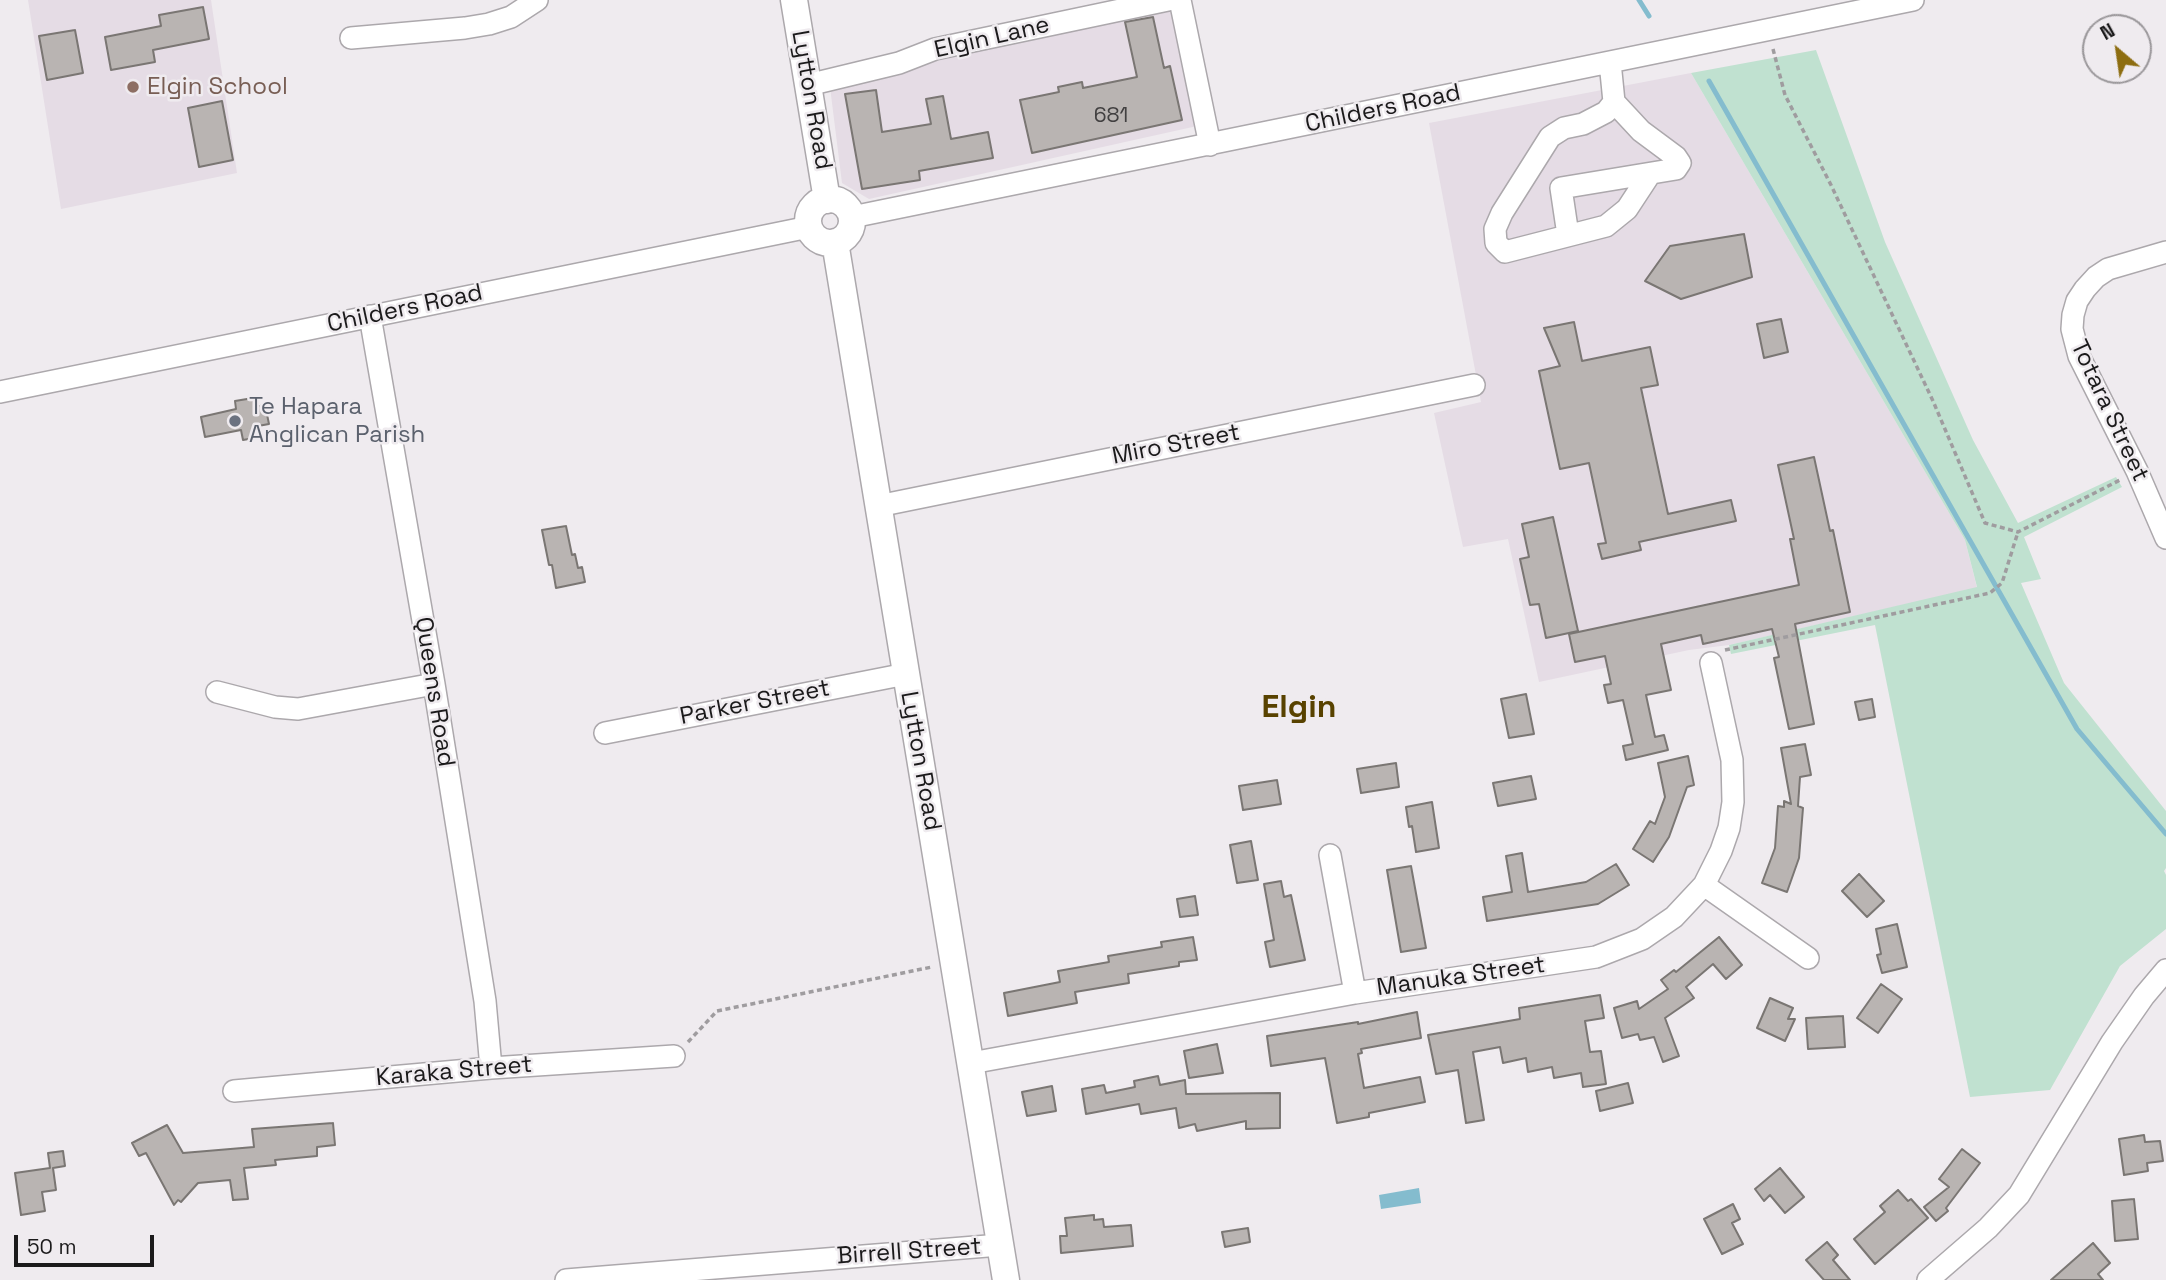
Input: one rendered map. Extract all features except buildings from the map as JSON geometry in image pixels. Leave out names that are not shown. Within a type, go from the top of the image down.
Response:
[{"type":"main road","name":"Lytton Road","points":[[794,0],[827,200]]},
{"type":"main road","points":[[827,200],[836,201],[846,207],[852,217],[850,233],[835,242],[816,237],[809,227],[809,213],[814,206],[827,200]]},
{"type":"main road","name":"Lytton Road","points":[[835,242],[1006,1280]]},
{"type":"street","points":[[351,38],[489,24],[511,17],[537,0]]},
{"type":"street","name":"Elgin Lane","points":[[808,85],[899,63],[935,48],[1168,0]]},
{"type":"street","points":[[1180,0],[1210,145]]},
{"type":"street","name":"Childers Road","points":[[852,217],[1913,0]]},
{"type":"street","points":[[1568,235],[1561,188],[1676,169],[1680,163],[1676,156],[1641,131],[1614,102],[1610,62]]},
{"type":"street","points":[[1614,102],[1606,112],[1583,124],[1564,128],[1550,137],[1502,213],[1495,229],[1496,243],[1505,252],[1606,226],[1627,209],[1650,174]]},
{"type":"street","name":"Childers Road","points":[[0,393],[809,227]]},
{"type":"street","name":"Totara Street","points":[[2166,252],[2108,270],[2096,277],[2077,301],[2072,329],[2079,356],[2137,471],[2166,538]]},
{"type":"street","name":"Queens Road","points":[[370,317],[434,684],[485,1001],[491,1068]]},
{"type":"street","name":"Miro Street","points":[[878,506],[1474,384]]},
{"type":"street","name":"Manuka Street","points":[[971,1063],[1355,993],[1596,957],[1642,939],[1674,917],[1704,885],[1721,852],[1729,828],[1733,802],[1732,760],[1711,663]]},
{"type":"street","name":"Parker Street","points":[[605,733],[905,674]]},
{"type":"street","points":[[217,692],[275,707],[298,709],[434,684]]},
{"type":"street","points":[[1330,855],[1355,993]]},
{"type":"street","points":[[1704,885],[1808,958]]},
{"type":"street","points":[[1928,1280],[1988,1228],[2019,1195],[2136,1008],[2166,970]]},
{"type":"street","name":"Karaka Street","points":[[234,1091],[491,1068],[674,1056]]},
{"type":"street","name":"Birrell Street","points":[[566,1280],[677,1275],[1000,1245]]},
{"type":"path","points":[[1769,30],[1785,95],[1933,401],[1985,523],[2018,532],[2137,471]]},
{"type":"path","points":[[1711,663],[1715,654],[1727,649],[1990,593],[2002,583],[2018,532]]},
{"type":"path","points":[[674,1056],[717,1012],[954,962]]},
{"type":"shaded area","name":"Elgin School","points":[[28,0],[211,0],[237,173],[61,209]]},
{"type":"shaded area","points":[[1170,4],[1197,126],[869,199],[842,183],[830,87]]},
{"type":"shaded area","points":[[1691,73],[1965,540],[1977,588],[1729,645],[1689,650],[1539,682],[1508,539],[1463,547],[1434,413],[1481,402],[1429,123]]},
{"type":"green space","points":[[1816,50],[1885,242],[1973,440],[2018,523],[2116,477],[2122,487],[2024,537],[2041,579],[2021,583],[2064,683],[2166,811],[2166,929],[2120,966],[2050,1090],[1970,1097],[1875,625],[1731,654],[1729,645],[1977,587],[1965,540],[1691,73]]},
{"type":"water","points":[[1419,1188],[1421,1203],[1381,1209],[1379,1195]]},
{"type":"waterway","points":[[1639,0],[1649,16]]},
{"type":"waterway","points":[[1709,81],[2077,729],[2166,834]]},
{"type":"place","name":"Elgin School","points":[[133,87]]},
{"type":"place","name":"Te Hapara Anglican Parish","points":[[235,421]]},
{"type":"district","name":"Elgin","points":[[1299,708]]}]
